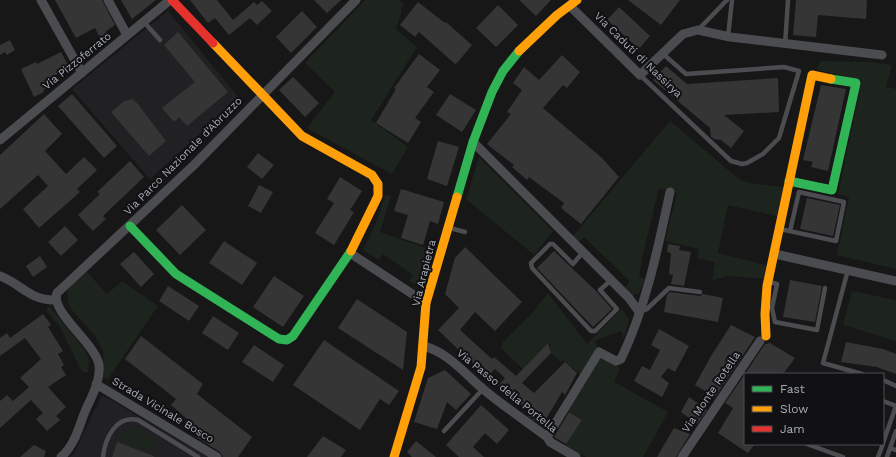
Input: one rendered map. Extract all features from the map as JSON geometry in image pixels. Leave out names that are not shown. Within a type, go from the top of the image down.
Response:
[{"type":"street","points":[[41,0],[82,73]]},
{"type":"street","points":[[108,0],[127,35]]},
{"type":"street","points":[[171,0],[302,136],[372,175],[377,181],[379,191],[375,205],[350,253],[426,303]]},
{"type":"street","name":"Via Pizzoferrato","points":[[0,140],[171,0]]},
{"type":"street","name":"Via Parco Nazionale d'Abruzzo","points":[[350,253],[294,336],[287,340],[279,339],[176,274],[130,226],[194,165],[262,94],[356,0]]},
{"type":"street","name":"Via Caduti di Nassirya","points":[[573,3],[640,75]]},
{"type":"street","name":"Via Arapietra","points":[[394,457],[421,367],[426,303],[473,142],[492,92],[503,71],[526,42],[573,3]]},
{"type":"street","points":[[640,75],[682,34],[698,30],[728,37],[785,45],[882,55]]},
{"type":"street","points":[[768,282],[812,75],[856,83],[832,190],[790,181]]},
{"type":"street","points":[[473,142],[631,300],[642,314]]},
{"type":"street","points":[[547,437],[599,352],[619,364],[642,314],[645,294],[670,192]]},
{"type":"street","points":[[61,457],[70,449],[96,384],[99,371],[96,356],[56,300],[57,292],[64,284],[130,226]]},
{"type":"street","points":[[775,254],[896,281]]},
{"type":"street","points":[[0,276],[12,281],[37,299],[56,300]]},
{"type":"street","name":"Via Monte Rotella","points":[[682,457],[763,339],[768,282]]},
{"type":"street","points":[[631,300],[640,298],[645,294]]},
{"type":"street","name":"Via Passo della Portella","points":[[423,346],[431,348],[449,358],[483,389],[547,437],[550,442],[575,457]]},
{"type":"street","name":"Strada Vicinale Bosco","points":[[96,384],[217,457]]},
{"type":"lane","points":[[698,30],[727,0]]},
{"type":"lane","points":[[728,37],[732,0]]},
{"type":"lane","points":[[785,45],[788,0]]},
{"type":"lane","points":[[144,22],[160,40]]},
{"type":"lane","name":"Via Caduti di Nassirya","points":[[640,75],[731,161],[742,164],[747,163],[763,154],[779,138],[800,71],[784,67],[686,74],[662,53]]},
{"type":"lane","points":[[780,229],[836,241],[844,202],[798,192],[790,231]]},
{"type":"lane","points":[[448,227],[465,232]]},
{"type":"lane","points":[[583,252],[573,264],[553,244],[550,244],[531,263],[532,268],[591,331],[595,331],[617,308],[600,290],[611,280]]},
{"type":"lane","points":[[848,270],[824,363],[859,373]]},
{"type":"lane","points":[[768,282],[777,284],[772,308],[775,322],[817,330],[825,288]]},
{"type":"lane","points":[[642,314],[669,288],[700,292]]},
{"type":"lane","points":[[884,380],[896,386]]},
{"type":"lane","points":[[444,431],[483,389]]},
{"type":"lane","points":[[884,401],[896,406],[884,440]]},
{"type":"lane","points":[[103,457],[106,442],[111,433],[120,421],[129,418],[138,420],[198,457]]},
{"type":"lane","points":[[887,457],[896,431]]},
{"type":"lane","points":[[810,445],[843,457]]},
{"type":"lane","points":[[878,457],[882,445]]},
{"type":"lane","points":[[890,448],[896,450]]},
{"type":"shaded area","points":[[365,0],[399,0],[404,5],[401,9],[401,14],[396,29],[417,47],[371,120],[408,147],[392,174],[307,128],[335,92],[305,63]]},
{"type":"shaded area","points":[[168,11],[239,98],[150,179],[72,89]]},
{"type":"shaded area","points":[[820,61],[870,62],[892,65],[886,87],[896,89],[896,269],[837,255],[849,197],[838,194],[862,80],[817,70]]},
{"type":"shaded area","points":[[670,121],[740,180],[750,183],[783,187],[777,216],[728,205],[718,253],[769,266],[767,279],[729,276],[712,280],[715,262],[697,258],[699,249],[665,241],[677,193],[659,188],[641,262],[639,277],[645,279],[639,293],[633,295],[625,287],[630,281],[584,237],[578,242],[573,236]]},
{"type":"shaded area","points":[[479,157],[553,231],[534,255],[466,199]]},
{"type":"shaded area","points":[[385,195],[391,196],[380,232],[429,249],[417,285],[409,281],[413,275],[383,254],[379,260],[363,250],[376,223]]},
{"type":"shaded area","points":[[86,271],[107,294],[122,281],[158,306],[108,379],[104,377],[103,350],[95,336],[71,309],[68,303],[67,290]]},
{"type":"shaded area","points":[[852,291],[896,300],[896,341],[843,325]]},
{"type":"shaded area","points":[[548,293],[587,344],[622,309],[629,319],[624,339],[621,331],[595,341],[597,348],[594,349],[597,352],[581,375],[563,360],[561,362],[551,353],[551,345],[549,342],[523,369],[501,348],[503,342],[533,312]]},
{"type":"shaded area","points":[[47,307],[50,307],[86,352],[89,358],[88,372],[83,372],[80,368],[60,327],[46,310]]},
{"type":"shaded area","points":[[600,356],[620,368],[614,382],[668,412],[643,457],[587,457],[564,446],[582,420],[566,409]]},
{"type":"shaded area","points":[[102,395],[208,457],[70,457],[74,453]]},
{"type":"shaded area","points":[[126,427],[138,430],[158,440],[152,452],[121,441]]},
{"type":"building","points":[[55,0],[102,0],[115,25],[106,31],[107,34],[100,38],[95,28],[76,38]]},
{"type":"building","points":[[121,0],[156,0],[132,19]]},
{"type":"building","points":[[190,0],[217,0],[233,20],[254,2],[257,5],[262,1],[272,11],[257,25],[250,18],[229,35],[215,18],[208,23]]},
{"type":"building","points":[[314,0],[341,0],[327,13]]},
{"type":"building","points":[[519,0],[551,0],[536,16]]},
{"type":"building","points":[[628,0],[680,0],[661,25]]},
{"type":"building","points":[[796,0],[867,0],[866,19],[818,15],[816,37],[793,35]]},
{"type":"building","points":[[418,2],[445,23],[446,22],[472,45],[457,63],[455,64],[419,32],[415,37],[400,25]]},
{"type":"building","points":[[498,5],[518,25],[496,47],[476,28]]},
{"type":"building","points":[[619,7],[650,36],[639,49],[607,20]]},
{"type":"building","points":[[302,11],[317,27],[291,53],[276,37]]},
{"type":"building","points":[[178,32],[228,92],[187,126],[179,117],[174,122],[162,108],[195,82],[164,45]]},
{"type":"building","points":[[10,40],[15,50],[7,55],[5,52],[0,55],[0,45]]},
{"type":"building","points":[[61,52],[69,67],[47,80],[50,87],[34,97],[21,69],[36,62],[37,64]]},
{"type":"building","points":[[419,54],[440,70],[427,87],[434,92],[415,118],[421,122],[408,143],[376,123],[396,89],[394,88]]},
{"type":"building","points":[[562,55],[580,72],[567,88],[563,85],[543,108],[602,158],[619,177],[581,224],[561,208],[564,203],[529,177],[527,180],[512,167],[514,165],[487,144],[511,114],[507,112],[522,90],[513,83],[524,67],[539,80]]},
{"type":"building","points":[[666,66],[687,84],[778,78],[779,112],[724,115],[744,131],[731,148],[721,140],[711,137],[710,128],[653,80]]},
{"type":"building","points":[[293,77],[319,103],[305,117],[279,90]]},
{"type":"building","points":[[821,85],[846,89],[828,171],[811,167],[813,162],[803,160]]},
{"type":"building","points":[[72,94],[117,146],[104,158],[58,106]]},
{"type":"building","points":[[450,94],[476,110],[462,132],[436,115]]},
{"type":"building","points":[[132,99],[137,103],[166,141],[149,156],[111,112],[123,102]]},
{"type":"building","points":[[44,114],[62,134],[45,151],[66,174],[84,157],[97,170],[77,189],[80,192],[39,228],[23,209],[48,186],[38,175],[0,209],[0,155]]},
{"type":"building","points":[[438,141],[459,147],[447,186],[427,179]]},
{"type":"building","points":[[258,153],[274,165],[262,179],[247,167]]},
{"type":"building","points":[[130,161],[144,177],[103,216],[106,219],[93,231],[78,215],[100,194],[97,192]]},
{"type":"building","points":[[340,177],[362,191],[350,210],[354,212],[334,245],[315,233],[334,203],[327,199]]},
{"type":"building","points":[[259,185],[273,192],[261,213],[248,206]]},
{"type":"building","points":[[401,189],[444,202],[438,224],[430,221],[423,245],[401,238],[408,215],[394,211]]},
{"type":"building","points":[[807,198],[840,205],[833,236],[800,229]]},
{"type":"building","points":[[182,205],[206,230],[180,255],[156,230]]},
{"type":"building","points":[[65,226],[78,240],[61,256],[48,242]]},
{"type":"building","points":[[224,241],[257,263],[242,285],[209,263]]},
{"type":"building","points":[[668,244],[680,246],[679,250],[691,252],[684,286],[671,284],[673,275],[669,274],[671,253],[667,252]]},
{"type":"building","points":[[465,247],[522,302],[495,331],[475,312],[460,330],[492,359],[494,357],[516,376],[548,343],[551,353],[522,383],[534,393],[565,362],[577,373],[565,395],[562,392],[542,426],[528,416],[531,413],[498,386],[505,378],[495,369],[487,377],[438,330],[459,308],[445,294],[455,258]]},
{"type":"building","points":[[554,251],[596,291],[612,309],[593,327],[537,268]]},
{"type":"building","points":[[134,252],[154,274],[141,287],[120,264]]},
{"type":"building","points":[[40,256],[47,267],[33,277],[26,266]]},
{"type":"building","points":[[274,276],[304,296],[283,327],[253,307]]},
{"type":"building","points":[[790,280],[822,286],[815,322],[783,317]]},
{"type":"building","points":[[168,286],[199,306],[189,321],[159,301]]},
{"type":"building","points":[[670,292],[700,296],[703,294],[723,298],[718,322],[664,312],[667,295]]},
{"type":"building","points":[[357,299],[407,332],[403,370],[338,328]]},
{"type":"building","points":[[43,314],[51,325],[48,327],[63,351],[58,354],[64,365],[61,367],[66,375],[48,387],[66,407],[56,416],[60,420],[47,431],[36,419],[43,413],[31,400],[0,428],[0,401],[7,395],[13,401],[29,387],[20,378],[41,359],[25,338],[0,356],[0,338],[7,333],[10,338]]},
{"type":"building","points":[[213,316],[239,333],[228,350],[202,333]]},
{"type":"building","points":[[731,325],[755,337],[715,397],[695,385],[711,356]]},
{"type":"building","points":[[659,329],[689,346],[675,372],[668,368],[661,377],[669,383],[662,397],[634,381],[642,366],[650,370],[660,350],[651,345]]},
{"type":"building","points":[[141,336],[203,384],[197,394],[252,437],[238,457],[223,457],[220,452],[195,436],[196,427],[171,405],[176,399],[125,359]]},
{"type":"building","points":[[324,340],[399,391],[389,405],[380,399],[360,430],[293,385]]},
{"type":"building","points":[[846,342],[883,349],[896,354],[896,374],[877,367],[841,362]]},
{"type":"building","points":[[770,343],[795,358],[784,373],[746,373],[765,344]]},
{"type":"building","points":[[254,345],[284,365],[273,382],[242,362]]},
{"type":"building","points":[[445,370],[471,394],[456,410],[447,402],[437,429],[414,422],[428,378]]},
{"type":"building","points":[[744,375],[744,445],[754,445],[748,453],[718,433],[733,408],[725,403]]},
{"type":"building","points":[[689,397],[707,410],[697,424],[681,412]]},
{"type":"building","points":[[481,405],[509,430],[497,444],[485,433],[473,447],[484,457],[459,457],[446,445]]},
{"type":"building","points":[[569,412],[582,420],[566,444],[554,437]]},
{"type":"building","points":[[674,428],[690,434],[676,457],[657,457]]},
{"type":"building","points":[[323,436],[346,450],[341,457],[307,457]]},
{"type":"building","points":[[416,441],[436,457],[412,457],[407,452]]},
{"type":"building","points":[[117,442],[154,456],[154,457],[112,457]]},
{"type":"building","points":[[34,445],[46,451],[44,457],[20,457]]},
{"type":"traffic: fast","points":[[457,197],[473,142],[492,92],[503,71],[519,51]]},
{"type":"traffic: fast","points":[[789,181],[832,190],[856,83],[831,79]]},
{"type":"traffic: fast","points":[[130,226],[176,274],[279,339],[287,340],[293,336],[351,251]]},
{"type":"traffic: slow","points":[[519,51],[557,15],[577,0]]},
{"type":"traffic: slow","points":[[213,43],[302,136],[372,175],[378,184],[378,196],[351,251]]},
{"type":"traffic: slow","points":[[766,336],[765,314],[767,286],[812,75],[831,79]]},
{"type":"traffic: slow","points":[[394,457],[421,367],[426,303],[457,197]]},
{"type":"traffic: jam","points":[[172,0],[213,43]]}]
